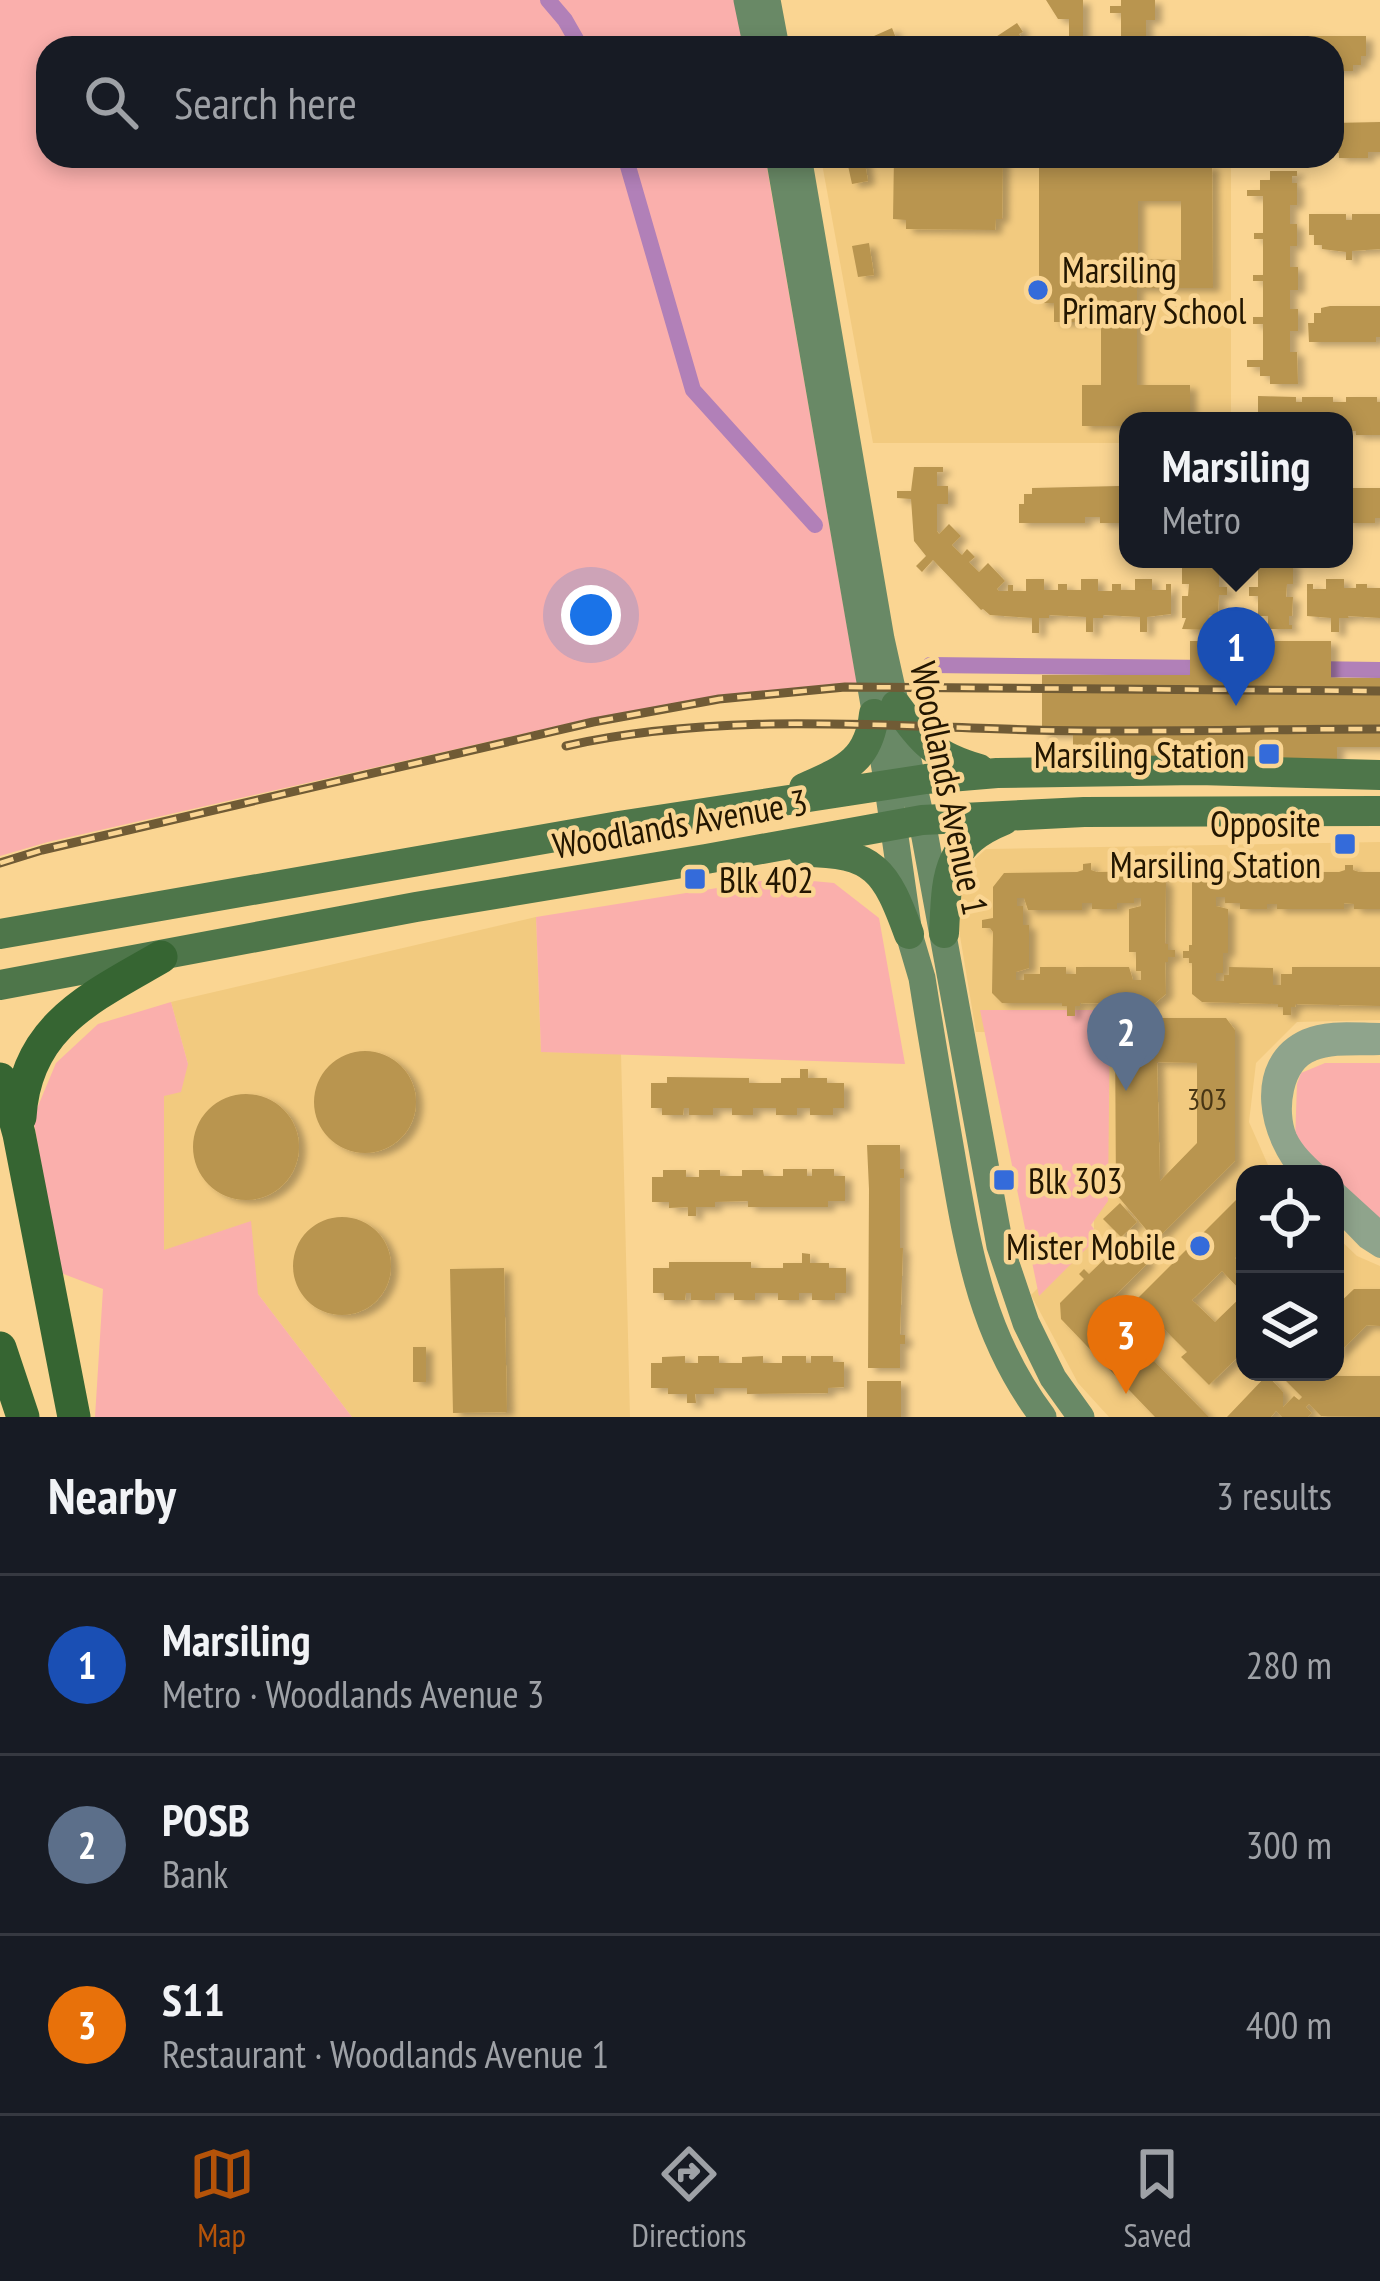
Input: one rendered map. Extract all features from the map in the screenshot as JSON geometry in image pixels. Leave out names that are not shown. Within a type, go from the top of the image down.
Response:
[{"type":"highway","points":[[19,1134],[26,1078],[57,1023],[161,957]]},
{"type":"highway","points":[[0,1078],[19,1134],[74,1417]]},
{"type":"highway","points":[[0,1348],[23,1417]]},
{"type":"main road","points":[[747,0],[755,36]]},
{"type":"main road","points":[[767,0],[774,36]]},
{"type":"main road","name":"Woodlands Avenue 1","points":[[780,168],[908,822],[944,933],[1000,1246],[1025,1323],[1053,1378],[1081,1417]]},
{"type":"main road","name":"Woodlands Avenue 1","points":[[800,168],[881,639],[885,710]]},
{"type":"main road","points":[[747,805],[806,787],[858,758],[885,710],[935,751],[997,773]]},
{"type":"main road","name":"Woodlands Avenue 3","points":[[0,934],[900,782],[997,773],[1198,770],[1380,775]]},
{"type":"main road","name":"Woodlands Avenue 3","points":[[0,985],[908,822],[1084,812],[1380,811]]},
{"type":"main road","points":[[944,933],[949,876],[960,848],[977,832],[1016,815]]},
{"type":"main road","name":"Woodlands Avenue 1","points":[[908,822],[909,934],[922,978],[969,1258],[1000,1344],[1024,1392],[1043,1417]]},
{"type":"main road","points":[[732,854],[818,852],[863,861],[886,881],[909,934]]},
{"type":"street","points":[[1295,1165],[1270,1117],[1271,1086],[1281,1058],[1302,1039],[1318,1034],[1380,1032]]},
{"type":"street","points":[[1309,1165],[1289,1140],[1285,1125],[1290,1071],[1313,1052],[1380,1046]]},
{"type":"street","points":[[1344,1197],[1380,1230]]},
{"type":"street","points":[[1344,1217],[1380,1249]]},
{"type":"shaded area","points":[[0,0],[734,0],[742,36],[36,36],[36,168],[767,168],[857,684],[712,697],[592,718],[0,856]]},
{"type":"shaded area","name":"Marsiling Primary School","points":[[823,168],[1231,168],[1231,412],[1119,412],[1119,443],[873,443]]},
{"type":"shaded area","points":[[1380,842],[1380,1020],[1297,1022],[1256,1063],[1249,1122],[1268,1165],[1236,1165],[1236,1381],[1344,1381],[1344,1244],[1357,1256],[1380,1266],[1380,1417],[1109,1417],[1078,1383],[1031,1295],[1094,1232],[1094,1033],[976,1032],[954,900],[963,870],[986,849]]},
{"type":"shaded area","points":[[780,878],[834,883],[879,918],[905,1064],[541,1052],[536,917]]},
{"type":"shaded area","points":[[536,917],[541,1052],[621,1053],[630,1417],[352,1417],[258,1294],[164,1251],[164,1096],[188,1064],[171,1002]]},
{"type":"shaded area","points":[[171,1002],[188,1064],[181,1092],[164,1096],[164,1250],[251,1221],[258,1294],[352,1417],[95,1417],[103,1289],[61,1273],[33,1118],[56,1063],[98,1024]]},
{"type":"shaded area","points":[[980,1010],[1110,1010],[1108,1201],[1091,1225],[1099,1236],[1039,1296]]},
{"type":"shaded area","points":[[1325,1063],[1380,1063],[1380,1226],[1344,1191],[1344,1165],[1318,1165],[1295,1141],[1301,1073]]},
{"type":"building","points":[[1046,0],[1083,0],[1083,36],[1069,36],[1069,19],[1058,19]]},
{"type":"building","points":[[1121,0],[1155,0],[1155,20],[1146,20],[1146,36],[1121,36],[1121,13],[1110,13],[1110,6],[1121,6]]},
{"type":"building","points":[[1017,23],[1023,32],[1020,36],[997,36]]},
{"type":"building","points":[[1344,36],[1366,36],[1366,56],[1361,56],[1361,65],[1353,65],[1353,71],[1344,71]]},
{"type":"building","points":[[1380,122],[1380,152],[1368,152],[1368,158],[1344,158],[1344,123]]},
{"type":"building","points":[[849,168],[866,168],[868,181],[852,184]]},
{"type":"building","points":[[894,168],[1003,168],[1002,219],[996,219],[995,230],[906,229],[906,220],[893,219]]},
{"type":"building","points":[[1039,168],[1212,168],[1213,288],[1137,288],[1137,385],[1190,385],[1190,412],[1119,412],[1119,426],[1082,426],[1082,385],[1101,385],[1101,322],[1054,322],[1054,303],[1039,303]],"holes":[[[1138,201],[1181,201],[1181,260],[1138,259]]]},
{"type":"building","points":[[1270,171],[1297,171],[1292,183],[1297,183],[1297,205],[1290,205],[1290,224],[1297,224],[1297,246],[1290,246],[1290,267],[1298,267],[1298,290],[1290,290],[1290,309],[1298,309],[1298,331],[1290,331],[1290,352],[1297,352],[1298,384],[1270,384],[1270,376],[1260,376],[1260,367],[1247,367],[1247,360],[1263,360],[1263,324],[1253,324],[1253,317],[1263,317],[1263,281],[1253,281],[1253,275],[1263,275],[1263,239],[1254,239],[1254,233],[1263,233],[1263,196],[1247,196],[1247,190],[1260,190],[1260,180],[1270,180]]},
{"type":"building","points":[[1309,214],[1346,214],[1346,220],[1352,220],[1352,214],[1380,214],[1380,249],[1352,251],[1352,260],[1346,260],[1346,252],[1322,249],[1314,245],[1314,235],[1309,235]]},
{"type":"building","points":[[869,243],[874,275],[858,277],[852,246]]},
{"type":"building","points":[[1330,306],[1380,306],[1380,337],[1376,342],[1309,342],[1308,323],[1314,323],[1314,313]]},
{"type":"building","points":[[1258,396],[1296,397],[1296,402],[1302,402],[1302,397],[1346,402],[1346,397],[1377,397],[1380,435],[1356,435],[1353,412],[1258,412]]},
{"type":"building","points":[[914,467],[943,467],[943,472],[937,472],[937,486],[948,486],[948,504],[937,504],[937,531],[949,524],[961,536],[952,545],[962,555],[967,549],[975,557],[969,562],[979,572],[988,563],[1005,581],[999,591],[1013,585],[1013,591],[1026,591],[1026,579],[1044,579],[1044,590],[1067,584],[1067,590],[1081,590],[1081,579],[1098,579],[1098,591],[1112,591],[1112,584],[1135,590],[1135,579],[1152,579],[1152,590],[1166,590],[1166,584],[1171,584],[1171,614],[1147,617],[1147,632],[1140,632],[1140,617],[1103,615],[1093,618],[1093,632],[1086,632],[1086,617],[1049,615],[1039,618],[1039,633],[1032,633],[1032,618],[981,610],[933,560],[922,572],[916,566],[926,556],[914,541],[911,499],[897,498],[897,491],[911,491]]},
{"type":"building","points":[[1119,486],[1119,523],[1085,517],[1085,523],[1019,523],[1019,504],[1024,504],[1024,494],[1032,494],[1032,488]]},
{"type":"building","points":[[1353,488],[1380,488],[1380,518],[1375,523],[1353,523]]},
{"type":"building","points":[[1182,568],[1219,568],[1219,587],[1227,587],[1227,595],[1219,595],[1218,615],[1209,615],[1208,630],[1182,629],[1186,618],[1182,618],[1182,596],[1188,596],[1189,584],[1182,584]]},
{"type":"building","points":[[1258,568],[1293,568],[1293,584],[1287,584],[1286,597],[1293,597],[1292,629],[1268,629],[1268,616],[1258,616],[1258,596],[1249,596],[1249,587],[1258,587]]},
{"type":"building","points":[[1326,579],[1344,579],[1344,588],[1367,584],[1367,588],[1380,588],[1380,618],[1339,618],[1339,632],[1331,632],[1331,618],[1307,616],[1307,584],[1326,589]]},
{"type":"building","points":[[1190,641],[1331,641],[1331,678],[1380,678],[1380,747],[1337,747],[1337,761],[1073,762],[1073,734],[1042,734],[1042,675],[1190,675]]},
{"type":"building","points":[[1091,863],[1091,870],[1097,872],[1154,871],[1166,883],[1165,944],[1168,950],[1175,950],[1175,957],[1165,962],[1166,994],[1154,1004],[1080,1003],[1075,1016],[1067,1016],[1062,1003],[1002,1003],[992,993],[993,932],[982,928],[982,920],[993,918],[993,887],[1004,873],[1077,872]],"holes":[[[1017,898],[1024,898],[1028,910],[1082,910],[1082,903],[1092,903],[1092,909],[1117,909],[1117,903],[1141,898],[1141,906],[1129,909],[1129,952],[1136,952],[1141,980],[1133,980],[1129,967],[1076,967],[1076,974],[1066,974],[1066,967],[1040,967],[1040,974],[1024,974],[1024,980],[1016,980],[1016,972],[1029,968],[1029,925],[1023,925],[1023,906],[1017,906]]]},
{"type":"building","points":[[1268,864],[1282,872],[1339,872],[1353,865],[1359,872],[1380,872],[1380,909],[1354,909],[1354,904],[1344,903],[1344,909],[1277,909],[1277,904],[1267,904],[1267,909],[1240,909],[1240,903],[1225,903],[1225,897],[1216,897],[1216,906],[1228,909],[1228,953],[1223,953],[1223,973],[1216,973],[1216,981],[1224,981],[1229,967],[1273,968],[1273,985],[1281,985],[1281,974],[1292,974],[1292,967],[1380,967],[1380,1006],[1296,1004],[1291,1015],[1283,1015],[1278,1004],[1202,1002],[1192,994],[1192,963],[1183,958],[1183,951],[1192,945],[1192,880],[1203,871],[1262,872]]},
{"type":"building","points":[[1125,1018],[1226,1018],[1235,1030],[1235,1161],[1161,1235],[1150,1234],[1116,1194],[1115,1027]],"holes":[[[1157,1062],[1197,1063],[1197,1143],[1160,1181]]]},
{"type":"building","points":[[365,1051],[385,1054],[408,1073],[416,1102],[413,1122],[394,1145],[365,1153],[345,1150],[322,1131],[314,1102],[317,1082],[336,1059]]},
{"type":"building","points":[[800,1069],[808,1069],[808,1078],[844,1083],[844,1108],[833,1108],[833,1115],[810,1115],[810,1108],[797,1108],[797,1115],[776,1115],[776,1108],[753,1108],[753,1115],[732,1115],[732,1108],[713,1108],[713,1115],[689,1115],[689,1108],[684,1108],[683,1115],[662,1115],[662,1108],[651,1108],[651,1083],[667,1083],[667,1077],[781,1083],[781,1078],[800,1078]]},
{"type":"building","points":[[246,1094],[266,1098],[284,1109],[295,1127],[299,1147],[295,1167],[284,1185],[266,1196],[246,1200],[226,1196],[208,1185],[197,1167],[193,1147],[197,1127],[208,1109],[226,1098]]},
{"type":"building","points":[[867,1145],[900,1145],[900,1169],[904,1169],[904,1178],[900,1178],[900,1335],[905,1335],[905,1344],[900,1344],[900,1368],[868,1368]]},
{"type":"building","points":[[783,1169],[807,1169],[807,1176],[812,1176],[812,1169],[834,1169],[834,1176],[845,1176],[845,1201],[828,1201],[828,1207],[715,1202],[715,1207],[696,1207],[696,1216],[688,1216],[688,1207],[669,1208],[669,1202],[652,1202],[652,1177],[663,1177],[663,1170],[686,1170],[686,1177],[699,1177],[699,1170],[742,1176],[742,1170],[763,1170],[764,1176],[783,1176]]},
{"type":"building","points":[[1236,1200],[1236,1286],[1222,1271],[1192,1300],[1215,1322],[1236,1302],[1236,1359],[1209,1385],[1181,1357],[1187,1352],[1164,1329],[1159,1334],[1130,1306]]},
{"type":"building","points":[[1120,1203],[1137,1222],[1121,1237],[1103,1219]]},
{"type":"building","points":[[342,1217],[361,1221],[376,1232],[387,1247],[391,1266],[387,1285],[376,1300],[361,1311],[342,1315],[323,1311],[308,1300],[297,1285],[293,1266],[297,1247],[308,1232],[323,1221]]},
{"type":"building","points":[[1118,1246],[1134,1247],[1149,1262],[1102,1308],[1209,1417],[1155,1417],[1061,1319],[1060,1303],[1084,1279],[1079,1274],[1084,1269],[1089,1274]]},
{"type":"building","points":[[802,1253],[810,1254],[810,1263],[846,1268],[846,1293],[835,1293],[835,1300],[812,1300],[812,1293],[799,1293],[799,1300],[778,1300],[778,1293],[755,1293],[755,1300],[734,1300],[734,1293],[715,1293],[715,1300],[691,1300],[691,1293],[686,1293],[685,1300],[664,1300],[664,1293],[653,1293],[653,1268],[669,1268],[669,1262],[751,1262],[751,1268],[783,1268],[783,1263],[802,1263]]},
{"type":"building","points":[[504,1268],[507,1412],[453,1413],[450,1269]]},
{"type":"building","points":[[1354,1289],[1380,1289],[1380,1326],[1367,1325],[1344,1348],[1344,1298]]},
{"type":"building","points":[[413,1347],[426,1347],[426,1382],[413,1382]]},
{"type":"building","points":[[685,1356],[685,1363],[698,1363],[698,1356],[719,1356],[719,1363],[742,1363],[742,1357],[763,1356],[763,1363],[782,1363],[782,1356],[806,1356],[806,1363],[811,1363],[811,1356],[833,1356],[833,1362],[844,1362],[844,1387],[828,1388],[828,1393],[747,1394],[747,1388],[714,1388],[714,1394],[695,1394],[696,1403],[687,1403],[687,1394],[651,1388],[651,1363],[662,1363],[662,1357]]},
{"type":"building","points":[[1380,1376],[1380,1417],[1321,1416],[1309,1404],[1306,1407],[1312,1413],[1308,1417],[1282,1417],[1276,1411],[1271,1417],[1227,1417],[1261,1381],[1273,1381],[1283,1392],[1283,1407],[1294,1396],[1302,1397],[1286,1381]]},
{"type":"building","points":[[867,1381],[901,1381],[901,1417],[867,1417]]},
{"type":"waterway","points":[[548,0],[574,36]]},
{"type":"waterway","points":[[628,168],[693,390],[815,525]]},
{"type":"waterway","points":[[930,665],[1211,668]]},
{"type":"waterway","points":[[1308,669],[1380,670]]},
{"type":"railway","points":[[0,863],[593,722],[719,699],[845,687],[1380,691]]},
{"type":"railway","points":[[566,746],[623,735],[739,725],[1119,731],[1380,729]]},
{"type":"place","name":"Marsiling Primary School","points":[[1038,290]]},
{"type":"place","name":"Marsiling","points":[[1236,706]]},
{"type":"place","name":"Marsiling Station","points":[[1269,754]]},
{"type":"place","name":"Opposite Marsiling Station","points":[[1345,844]]},
{"type":"place","name":"Blk 402","points":[[695,879]]},
{"type":"place","name":"POSB","points":[[1126,1091]]},
{"type":"place","name":"Blk 303","points":[[1004,1180]]},
{"type":"place","name":"Mister Mobile","points":[[1200,1246]]},
{"type":"place","name":"S11","points":[[1126,1394]]}]
